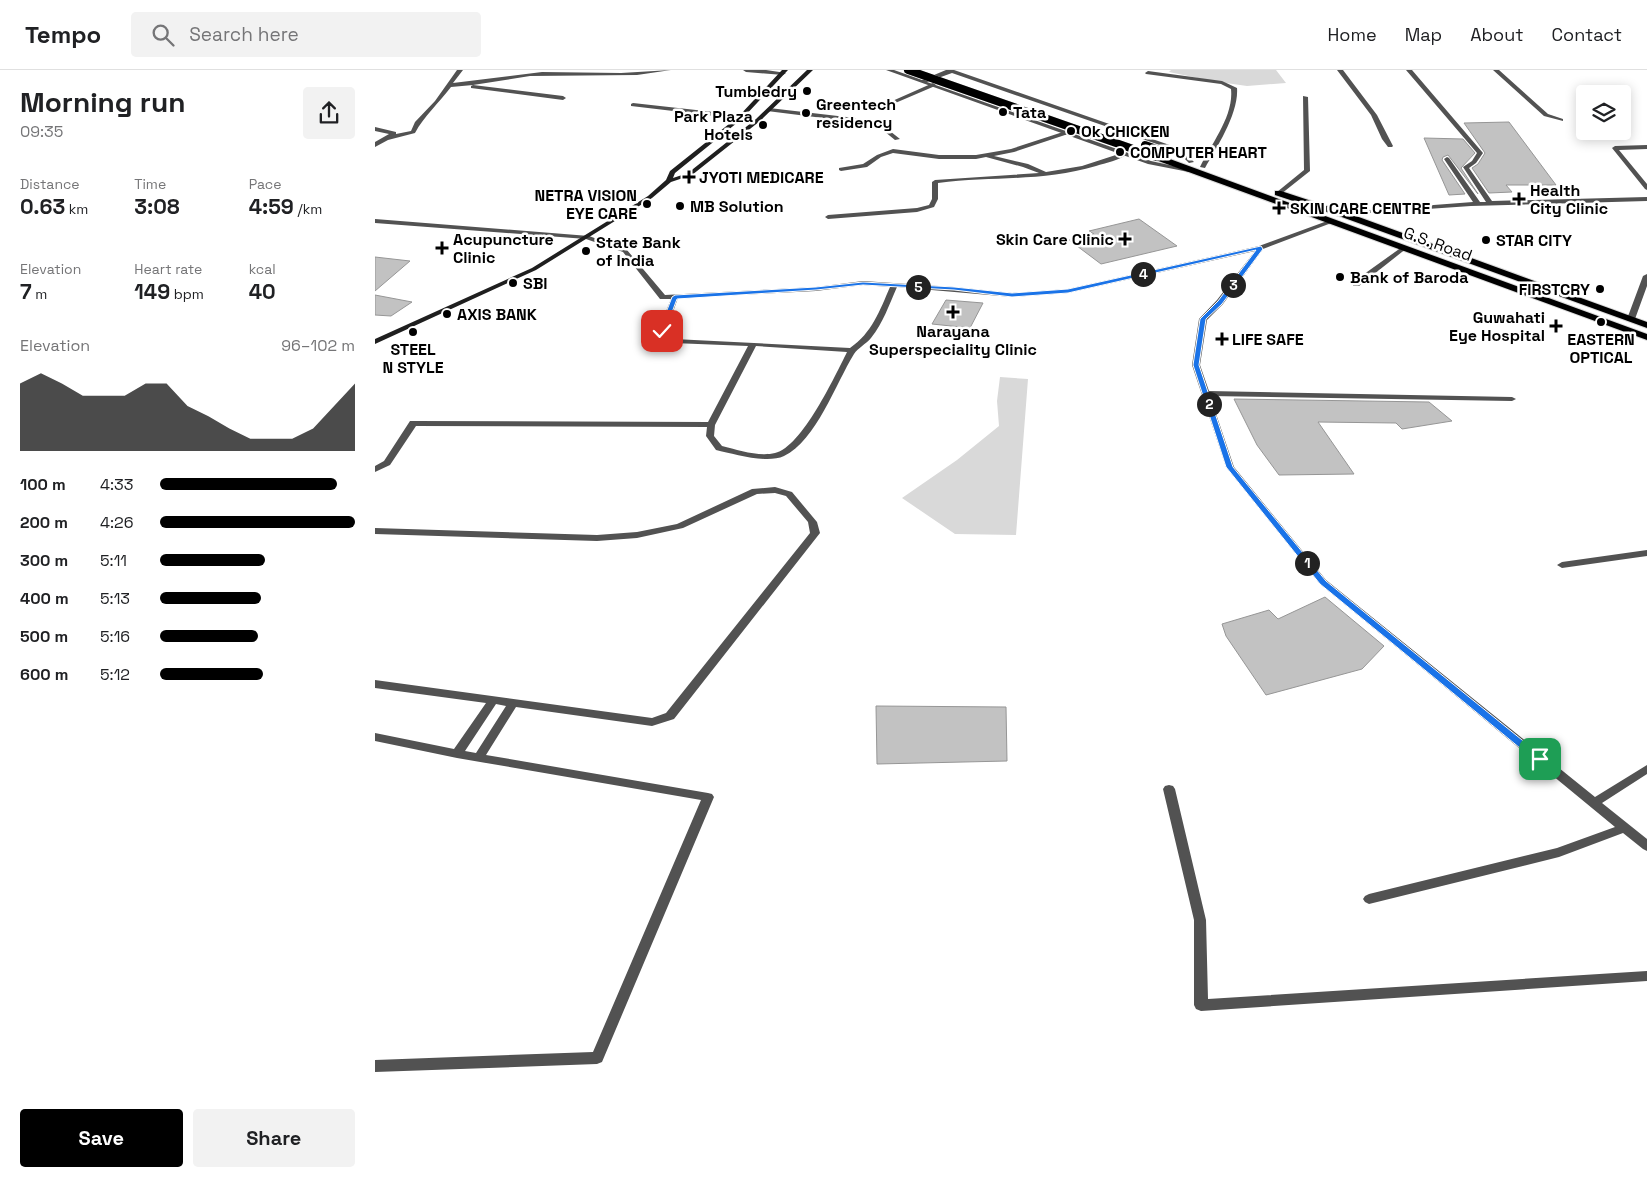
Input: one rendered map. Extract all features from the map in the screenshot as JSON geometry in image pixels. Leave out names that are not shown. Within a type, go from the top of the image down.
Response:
[{"type":"main road","points":[[377,340],[533,269],[650,197],[669,180],[691,174],[769,110],[810,70]]},
{"type":"main road","points":[[908,70],[1156,158],[1190,166]]},
{"type":"main road","points":[[933,70],[1168,153],[1190,166]]},
{"type":"main road","points":[[669,180],[672,172],[741,117],[784,72]]},
{"type":"main road","name":"G.S. Road","points":[[1190,166],[1203,167],[1343,214],[1647,325]]},
{"type":"main road","name":"G.S. Road","points":[[1190,166],[1332,221],[1647,336]]},
{"type":"street","points":[[387,138],[413,132],[417,123],[437,102],[460,70]]},
{"type":"street","points":[[450,85],[469,85],[539,74],[647,73],[668,70]]},
{"type":"street","points":[[746,70],[784,72]]},
{"type":"street","points":[[889,70],[1150,163],[1190,166]]},
{"type":"street","points":[[923,82],[951,70],[1179,150],[1190,166]]},
{"type":"street","points":[[1341,70],[1374,115],[1390,146]]},
{"type":"street","points":[[1409,70],[1480,153],[1474,162],[1466,167],[1490,203]]},
{"type":"street","points":[[1496,70],[1546,115],[1561,120]]},
{"type":"street","points":[[1148,73],[1222,82],[1234,88],[1236,94],[1231,110],[1203,167]]},
{"type":"street","points":[[944,89],[973,78]]},
{"type":"street","points":[[450,85],[563,98]]},
{"type":"street","points":[[884,106],[933,85]]},
{"type":"street","points":[[1279,193],[1307,171],[1305,97]]},
{"type":"street","points":[[633,105],[741,117]]},
{"type":"street","points":[[769,110],[855,120],[881,126],[897,139]]},
{"type":"street","points":[[375,129],[394,133],[375,145]]},
{"type":"street","points":[[841,169],[865,166],[879,156],[893,151],[939,157],[987,155],[1011,151],[1067,133]]},
{"type":"street","points":[[1647,147],[1615,148],[1647,188]]},
{"type":"street","points":[[828,217],[917,210],[932,206],[935,199],[935,182],[1046,175],[1106,163],[1125,154]]},
{"type":"street","points":[[987,155],[1001,162],[1040,170],[1046,175]]},
{"type":"street","points":[[1447,160],[1478,204]]},
{"type":"street","points":[[1343,214],[1490,203],[1647,199]]},
{"type":"street","points":[[375,221],[587,237],[625,251],[663,297],[675,297],[816,289],[863,283],[1012,295],[1068,291],[1261,248],[1332,221]]},
{"type":"street","points":[[1261,248],[1220,302],[1203,319],[1196,365],[1229,467],[1323,582],[1647,846]]},
{"type":"street","points":[[1355,284],[1405,248]]},
{"type":"street","points":[[1631,319],[1647,276]]},
{"type":"street","points":[[675,297],[662,331],[665,338],[673,341],[852,350],[861,345],[872,333],[894,286]]},
{"type":"street","points":[[753,344],[711,424],[710,436],[719,448],[778,456],[789,451],[805,433],[836,382],[852,350]]},
{"type":"street","points":[[1205,393],[1511,399]]},
{"type":"street","points":[[375,469],[387,463],[413,423],[711,424]]},
{"type":"street","points":[[375,531],[597,538],[637,536],[680,526],[755,491],[764,489],[789,494],[812,522],[815,533],[670,716],[652,722],[492,702],[375,684]]},
{"type":"street","points":[[1562,564],[1647,553]]},
{"type":"street","points":[[457,754],[492,702]]},
{"type":"street","points":[[479,758],[513,704]]},
{"type":"street","points":[[375,737],[479,758],[708,797],[597,1058],[375,1066]]},
{"type":"street","points":[[1594,804],[1647,770]]},
{"type":"street","points":[[1169,789],[1200,920],[1201,1005],[1647,976]]},
{"type":"street","points":[[1369,899],[1559,852],[1625,828]]},
{"type":"shaded area","points":[[1171,70],[1276,70],[1286,83],[1247,86],[1169,72]]},
{"type":"shaded area","points":[[1000,377],[1028,379],[1016,535],[955,534],[902,498],[957,460],[999,426],[997,401]]},
{"type":"building","points":[[1509,122],[1556,185],[1506,185],[1512,192],[1489,193],[1472,168],[1478,164],[1485,153],[1464,123]]},
{"type":"building","points":[[1424,138],[1463,139],[1475,153],[1461,168],[1478,194],[1448,155],[1443,157],[1442,160],[1465,194],[1449,195]]},
{"type":"building","points":[[1139,219],[1177,246],[1101,264],[1069,240],[1094,234],[1089,231]]},
{"type":"building","points":[[375,257],[410,261],[375,291]]},
{"type":"building","points":[[375,295],[412,302],[391,316],[375,315]]},
{"type":"building","points":[[946,300],[983,303],[970,328],[932,324]]},
{"type":"building","points":[[1234,399],[1429,402],[1452,421],[1402,429],[1396,423],[1318,422],[1354,474],[1279,475],[1257,445]]},
{"type":"building","points":[[1325,597],[1384,646],[1362,669],[1266,695],[1226,636],[1222,624],[1269,610],[1278,619]]},
{"type":"building","points":[[876,706],[1006,707],[1007,761],[877,764]]},
{"type":"place","name":"Tumbledry","points":[[807,91]]},
{"type":"place","name":"Tata","points":[[1003,112]]},
{"type":"place","name":"Greentech residency","points":[[806,113]]},
{"type":"place","name":"Park Plaza Hotels","points":[[763,125]]},
{"type":"place","name":"Ok CHICKEN","points":[[1071,131]]},
{"type":"place","name":"COMPUTER HEART","points":[[1120,152]]},
{"type":"place","name":"JYOTI MEDICARE","points":[[689,177]]},
{"type":"place","name":"Health City Clinic","points":[[1519,199]]},
{"type":"place","name":"NETRA VISION EYE CARE","points":[[647,204]]},
{"type":"place","name":"MB Solution","points":[[680,206]]},
{"type":"place","name":"SKIN CARE CENTRE","points":[[1279,208]]},
{"type":"place","name":"Skin Care Clinic","points":[[1125,239]]},
{"type":"place","name":"STAR CITY","points":[[1486,240]]},
{"type":"place","name":"Acupuncture Clinic","points":[[442,248]]},
{"type":"place","name":"State Bank of India","points":[[586,251]]},
{"type":"place","name":"Bank of Baroda","points":[[1340,277]]},
{"type":"place","name":"SBI","points":[[513,283]]},
{"type":"place","name":"FIRSTCRY","points":[[1600,289]]},
{"type":"place","name":"Narayana Superspeciality Clinic","points":[[953,312]]},
{"type":"place","name":"AXIS BANK","points":[[447,314]]},
{"type":"place","name":"EASTERN OPTICAL","points":[[1601,322]]},
{"type":"place","name":"Guwahati Eye Hospital","points":[[1556,326]]},
{"type":"place","name":"STEEL N STYLE","points":[[413,332]]},
{"type":"place","name":"LIFE SAFE","points":[[1222,339]]},
{"type":"route","points":[[662,331],[675,297],[816,289],[863,283],[1012,295],[1068,291],[1261,248],[1220,302],[1203,319],[1196,365],[1229,467],[1323,582],[1540,759]]}]
